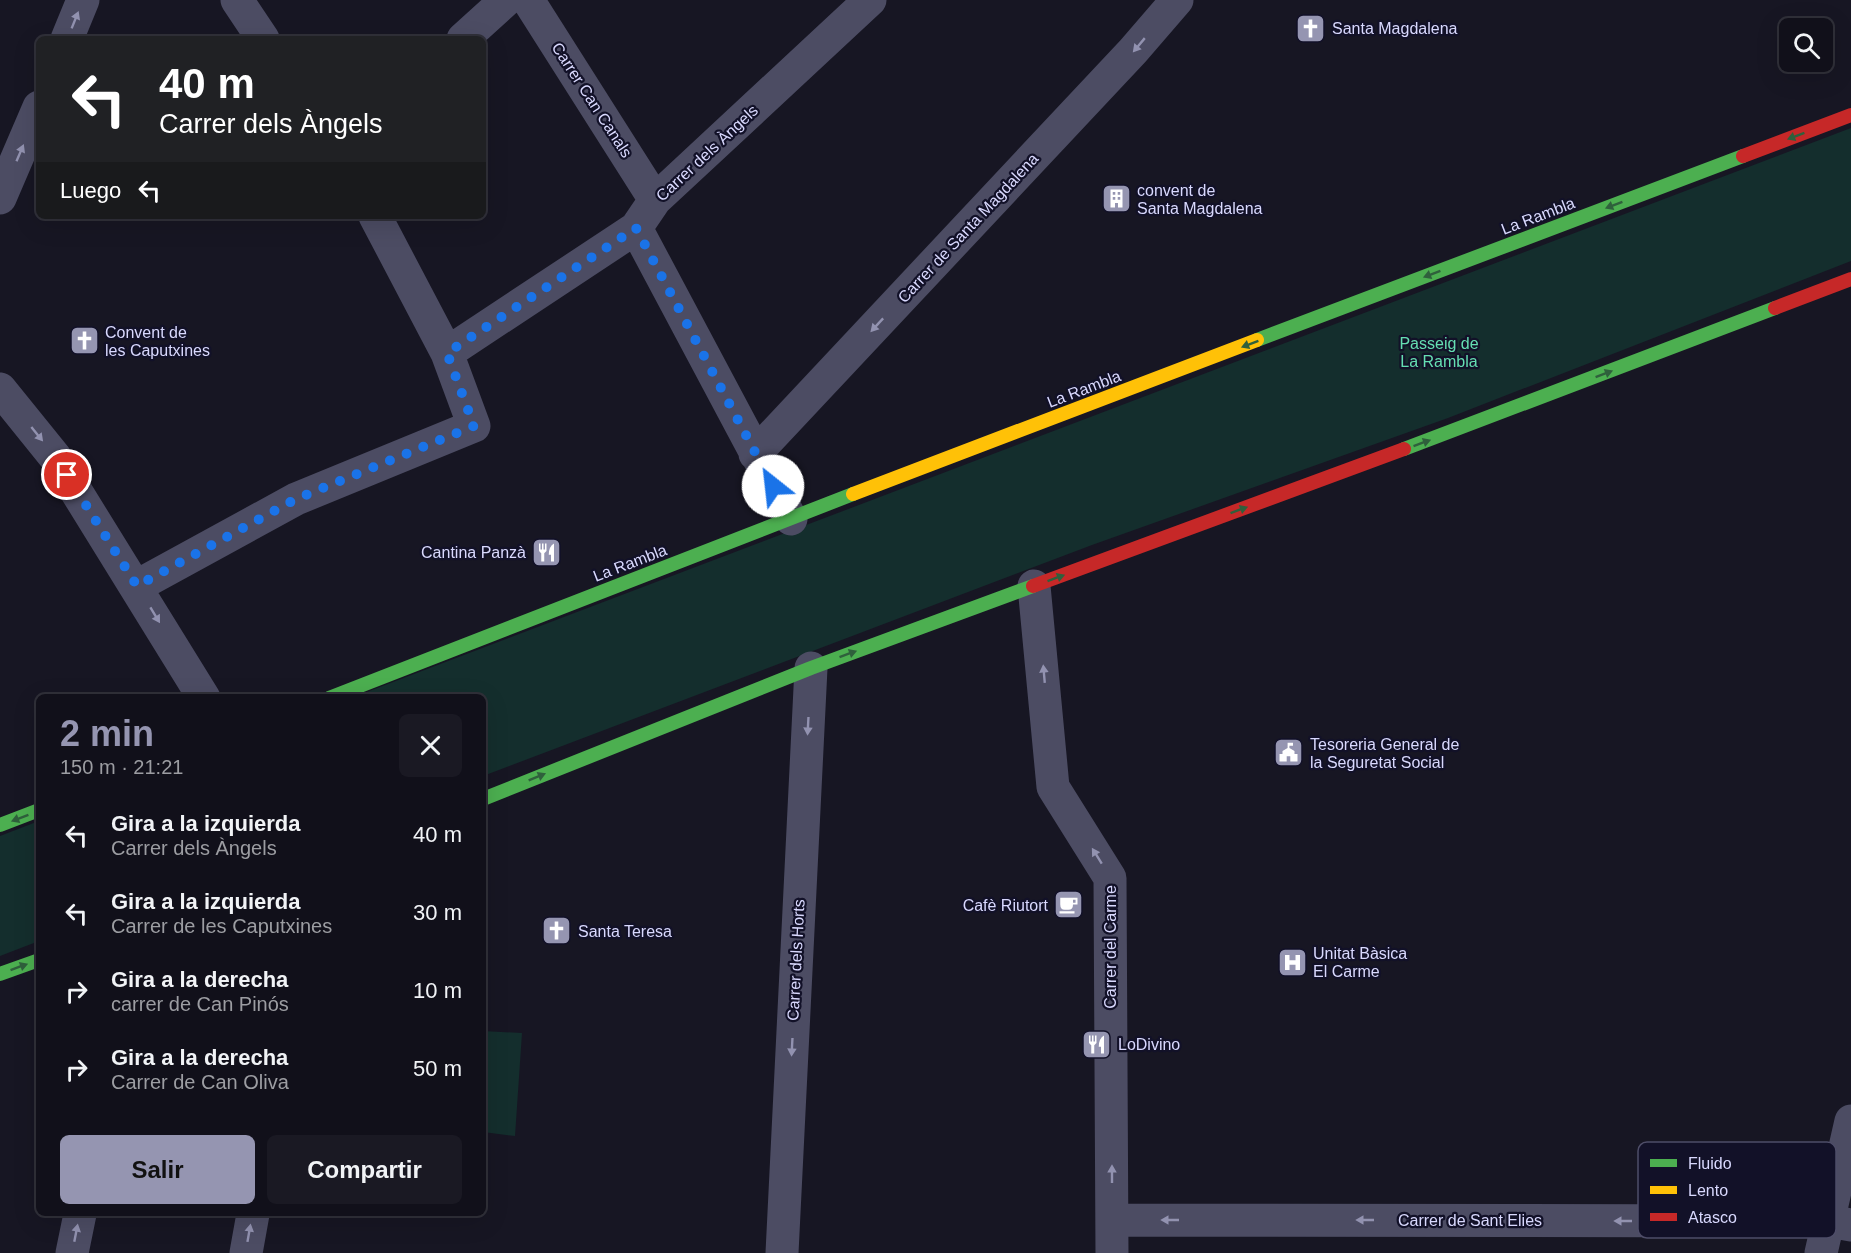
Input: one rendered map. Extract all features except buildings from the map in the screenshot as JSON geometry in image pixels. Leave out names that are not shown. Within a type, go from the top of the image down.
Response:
[{"type":"street","points":[[68,36],[83,0]]},
{"type":"street","points":[[237,0],[261,36]]},
{"type":"street","points":[[466,36],[506,0]]},
{"type":"street","name":"Carrer Can Canals","points":[[528,0],[655,200]]},
{"type":"street","name":"Carrer dels Àngels","points":[[447,353],[636,228],[655,200],[870,0]]},
{"type":"street","name":"Carrer de Santa Magdalena","points":[[755,453],[1125,60],[1177,0]]},
{"type":"street","points":[[0,198],[36,114]]},
{"type":"street","name":"La Rambla","points":[[339,694],[791,519],[1851,115]]},
{"type":"street","points":[[137,586],[296,499],[474,426],[447,353],[377,219]]},
{"type":"street","points":[[636,228],[791,519]]},
{"type":"street","points":[[486,798],[811,668],[1477,422],[1851,279]]},
{"type":"street","points":[[0,389],[56,457],[202,694]]},
{"type":"street","name":"Carrer del Carme","points":[[1034,586],[1053,787],[1110,878],[1112,1253]]},
{"type":"street","name":"Carrer dels Horts","points":[[782,1253],[811,668]]},
{"type":"street","points":[[0,825],[36,811]]},
{"type":"street","points":[[0,974],[36,961]]},
{"type":"street","points":[[1840,1223],[1851,1121]]},
{"type":"street","points":[[72,1253],[80,1216]]},
{"type":"street","points":[[246,1253],[253,1216]]},
{"type":"street","name":"Carrer de Sant Elies","points":[[1112,1220],[1638,1222]]},
{"type":"street","points":[[1821,1253],[1830,1238]]},
{"type":"green space","name":"Passeig de La Rambla","points":[[1851,128],[1851,261],[1448,418],[1092,545],[486,775],[486,694],[362,694]]},
{"type":"green space","points":[[36,822],[36,942],[0,956],[0,836]]},
{"type":"green space","points":[[486,1031],[522,1033],[515,1136],[486,1132]]},
{"type":"traffic: fast","points":[[1257,340],[1743,156]]},
{"type":"traffic: fast","points":[[1404,449],[1775,308]]},
{"type":"traffic: fast","points":[[339,694],[853,494]]},
{"type":"traffic: fast","points":[[486,798],[811,668],[1033,586]]},
{"type":"traffic: fast","points":[[0,825],[36,811]]},
{"type":"traffic: fast","points":[[0,974],[36,961]]},
{"type":"traffic: slow","points":[[853,494],[1257,340]]},
{"type":"traffic: jam","points":[[1743,156],[1851,115]]},
{"type":"traffic: jam","points":[[1775,308],[1851,279]]},
{"type":"traffic: jam","points":[[1033,586],[1404,449]]},
{"type":"place","name":"Santa Magdalena","points":[[1311,28]]},
{"type":"place","name":"convent de Santa Magdalena","points":[[1116,199]]},
{"type":"place","name":"Convent de les Caputxines","points":[[84,341]]},
{"type":"place","name":"Cantina Panzà","points":[[547,552]]},
{"type":"place","name":"Tesoreria General de la Seguretat Social","points":[[1289,753]]},
{"type":"place","name":"Cafè Riutort","points":[[1069,905]]},
{"type":"place","name":"Santa Teresa","points":[[557,931]]},
{"type":"place","name":"Unitat Bàsica El Carme","points":[[1292,962]]},
{"type":"place","name":"LoDivino","points":[[1097,1044]]},
{"type":"route","points":[[67,475],[137,586],[296,499],[474,426],[447,353],[636,228],[773,486]]}]
